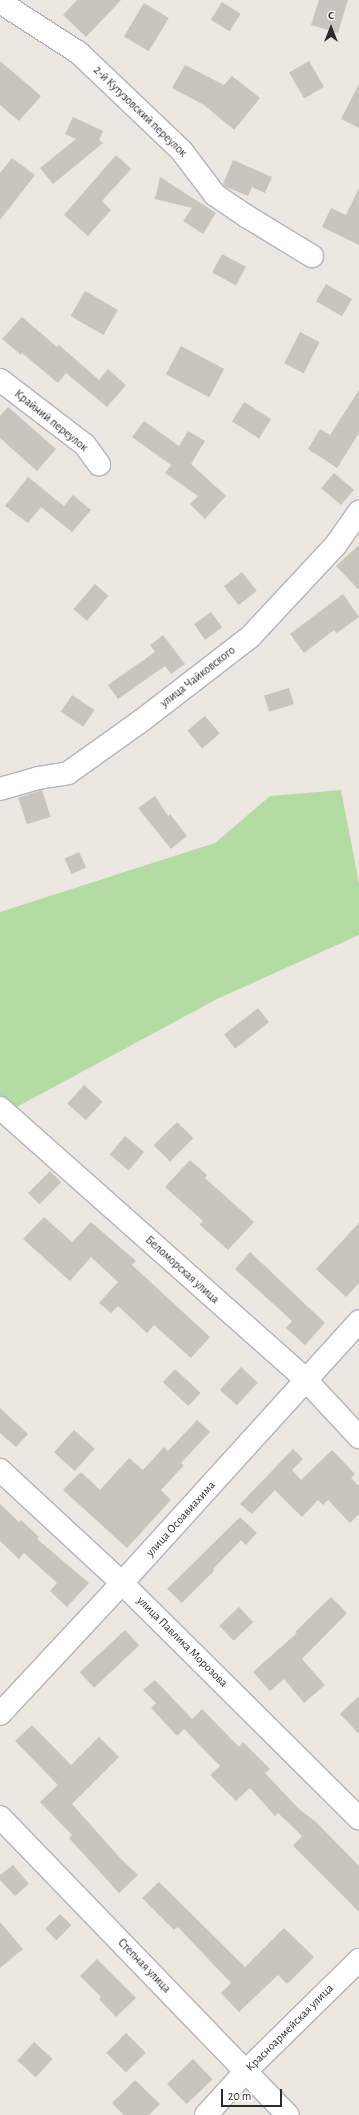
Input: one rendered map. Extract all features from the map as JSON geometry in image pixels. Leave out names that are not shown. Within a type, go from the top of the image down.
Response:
[{"type":"street","name":"2-й Кутузовский переулок","points":[[0,2],[79,53],[181,150],[215,195],[312,256]]},
{"type":"street","name":"Крайний переулок","points":[[0,380],[85,445],[99,464]]},
{"type":"street","name":"улица Чайковского","points":[[0,789],[38,778],[68,773],[142,721],[244,642],[335,546],[359,512]]},
{"type":"street","name":"Беломорская улица","points":[[0,1108],[306,1380],[359,1436]]},
{"type":"street","name":"улица Осоавиахима","points":[[0,1714],[122,1583],[359,1322]]},
{"type":"street","name":"улица Павлика Морозова","points":[[0,1470],[122,1583],[359,1818]]},
{"type":"street","name":"Степная улица","points":[[0,1817],[288,2115]]},
{"type":"street","name":"Красноармейская улица","points":[[206,2115],[245,2072],[359,1960]]},
{"type":"green space","points":[[341,790],[359,883],[359,935],[217,999],[0,1116],[0,912],[215,843],[270,796]]},
{"type":"building","points":[[77,0],[121,0],[86,37],[63,15]]},
{"type":"building","points":[[319,0],[348,0],[338,33],[311,25]]},
{"type":"building","points":[[222,2],[241,14],[230,31],[211,20]]},
{"type":"building","points":[[144,3],[169,18],[149,51],[124,36]]},
{"type":"building","points":[[0,61],[41,96],[19,121],[0,105]]},
{"type":"building","points":[[309,61],[324,87],[304,98],[289,72]]},
{"type":"building","points":[[185,65],[224,85],[232,76],[260,98],[234,130],[204,105],[172,88]]},
{"type":"building","points":[[359,84],[359,128],[341,119]]},
{"type":"building","points":[[73,117],[103,131],[99,140],[103,143],[53,184],[40,168],[76,139],[65,134]]},
{"type":"building","points":[[116,155],[131,169],[102,201],[111,210],[88,236],[64,215]]},
{"type":"building","points":[[12,158],[35,175],[0,220],[0,173]]},
{"type":"building","points":[[233,160],[272,177],[265,193],[252,187],[248,196],[224,186],[223,184]]},
{"type":"building","points":[[160,177],[216,213],[203,234],[183,221],[192,208],[155,199]]},
{"type":"building","points":[[359,188],[359,245],[322,227],[331,208],[346,215]]},
{"type":"building","points":[[222,254],[246,267],[236,285],[212,273]]},
{"type":"building","points":[[326,284],[352,299],[342,316],[316,301]]},
{"type":"building","points":[[85,291],[118,310],[103,335],[70,316]]},
{"type":"building","points":[[22,317],[57,347],[59,345],[99,380],[108,369],[126,385],[107,407],[66,373],[58,383],[22,353],[21,355],[2,339]]},
{"type":"building","points":[[300,332],[320,342],[304,373],[284,363]]},
{"type":"building","points":[[181,346],[224,369],[209,397],[166,374]]},
{"type":"building","points":[[359,390],[359,433],[337,468],[308,449],[320,429],[330,435]]},
{"type":"building","points":[[244,402],[271,419],[259,438],[232,422]]},
{"type":"building","points":[[8,407],[56,449],[37,471],[0,438],[0,416]]},
{"type":"building","points":[[144,421],[179,446],[188,431],[205,441],[191,464],[226,496],[205,519],[190,504],[198,496],[165,473],[171,465],[132,437]]},
{"type":"building","points":[[334,473],[354,490],[341,505],[321,488]]},
{"type":"building","points":[[28,477],[64,506],[73,495],[91,510],[72,532],[41,507],[28,523],[5,506]]},
{"type":"building","points":[[359,545],[359,590],[336,566]]},
{"type":"building","points":[[242,572],[257,591],[239,605],[224,586]]},
{"type":"building","points":[[95,584],[109,596],[87,621],[73,609]]},
{"type":"building","points":[[343,594],[359,617],[337,633],[334,630],[304,653],[290,634]]},
{"type":"building","points":[[211,612],[222,627],[205,640],[194,624]]},
{"type":"building","points":[[163,635],[185,664],[171,674],[165,666],[118,699],[108,685],[155,652],[150,645]]},
{"type":"building","points":[[289,688],[294,704],[269,712],[264,696]]},
{"type":"building","points":[[72,695],[94,710],[83,727],[61,712]]},
{"type":"building","points":[[205,716],[220,734],[202,748],[187,731]]},
{"type":"building","points":[[42,790],[51,817],[27,824],[18,798]]},
{"type":"building","points":[[155,796],[168,816],[170,814],[187,836],[171,849],[138,808]]},
{"type":"building","points":[[79,852],[86,867],[72,874],[64,859]]},
{"type":"building","points":[[258,1008],[269,1022],[235,1049],[224,1034]]},
{"type":"building","points":[[84,1085],[103,1102],[86,1120],[67,1104]]},
{"type":"building","points":[[177,1122],[193,1138],[170,1162],[154,1145]]},
{"type":"building","points":[[125,1136],[144,1152],[129,1170],[110,1154]]},
{"type":"building","points":[[190,1160],[207,1175],[205,1178],[254,1222],[228,1250],[199,1224],[203,1221],[165,1187]]},
{"type":"building","points":[[50,1171],[61,1182],[39,1204],[28,1193]]},
{"type":"building","points":[[44,1217],[72,1242],[91,1222],[136,1261],[132,1265],[210,1337],[191,1358],[154,1325],[147,1333],[118,1306],[111,1313],[99,1303],[118,1282],[91,1257],[70,1281],[23,1239]]},
{"type":"building","points":[[359,1223],[359,1283],[346,1297],[316,1269]]},
{"type":"building","points":[[250,1252],[325,1323],[305,1345],[286,1328],[292,1321],[235,1269]]},
{"type":"building","points":[[241,1367],[258,1383],[237,1405],[220,1390]]},
{"type":"building","points":[[175,1369],[201,1393],[188,1406],[163,1382]]},
{"type":"building","points":[[0,1408],[28,1434],[16,1447],[0,1433]]},
{"type":"building","points":[[197,1420],[210,1432],[181,1463],[184,1465],[161,1490],[171,1500],[127,1548],[63,1490],[81,1472],[100,1490],[129,1458],[143,1470],[164,1447],[168,1451]]},
{"type":"building","points":[[74,1430],[95,1449],[75,1471],[54,1452]]},
{"type":"building","points":[[293,1449],[303,1459],[292,1470],[301,1480],[332,1450],[355,1474],[351,1478],[359,1486],[359,1514],[350,1523],[328,1500],[323,1505],[318,1500],[302,1517],[275,1490],[252,1514],[240,1504]]},
{"type":"building","points":[[0,1504],[19,1522],[21,1520],[39,1537],[37,1539],[89,1583],[67,1607],[50,1591],[57,1583],[24,1553],[19,1559],[0,1541]]},
{"type":"building","points":[[240,1517],[257,1533],[246,1545],[241,1540],[213,1569],[214,1571],[182,1603],[167,1589]]},
{"type":"building","points":[[331,1597],[347,1613],[302,1659],[325,1685],[304,1703],[284,1679],[270,1691],[253,1672],[297,1633],[295,1632]]},
{"type":"building","points":[[239,1607],[253,1622],[234,1641],[219,1625]]},
{"type":"building","points":[[125,1630],[139,1645],[94,1688],[80,1672]]},
{"type":"building","points":[[155,1680],[192,1719],[202,1709],[239,1747],[243,1742],[270,1769],[265,1773],[299,1809],[316,1822],[359,1866],[359,1912],[293,1846],[302,1836],[278,1813],[275,1816],[250,1788],[236,1801],[210,1775],[220,1766],[184,1729],[177,1736],[151,1708],[156,1703],[143,1690]]},
{"type":"building","points":[[359,1696],[359,1734],[340,1714]]},
{"type":"building","points":[[32,1725],[71,1765],[99,1737],[119,1757],[72,1804],[121,1859],[138,1875],[119,1893],[69,1838],[72,1835],[40,1802],[58,1785],[15,1741]]},
{"type":"building","points":[[13,1865],[29,1884],[15,1896],[0,1880],[0,1875]]},
{"type":"building","points":[[159,1882],[245,1967],[284,1928],[314,1957],[287,1984],[278,1975],[239,2012],[221,1993],[231,1983],[178,1927],[174,1930],[142,1898]]},
{"type":"building","points":[[60,1914],[71,1925],[56,1940],[45,1929]]},
{"type":"building","points":[[0,1922],[23,1949],[0,1968]]},
{"type":"building","points":[[97,1959],[136,1998],[116,2017],[99,1999],[101,1997],[80,1976]]},
{"type":"building","points":[[126,2033],[146,2053],[126,2073],[106,2053]]},
{"type":"building","points":[[34,2042],[53,2059],[36,2077],[17,2061]]},
{"type":"building","points":[[193,2059],[212,2079],[187,2104],[167,2084]]},
{"type":"building","points":[[135,2080],[160,2104],[149,2115],[124,2115],[112,2103]]}]
